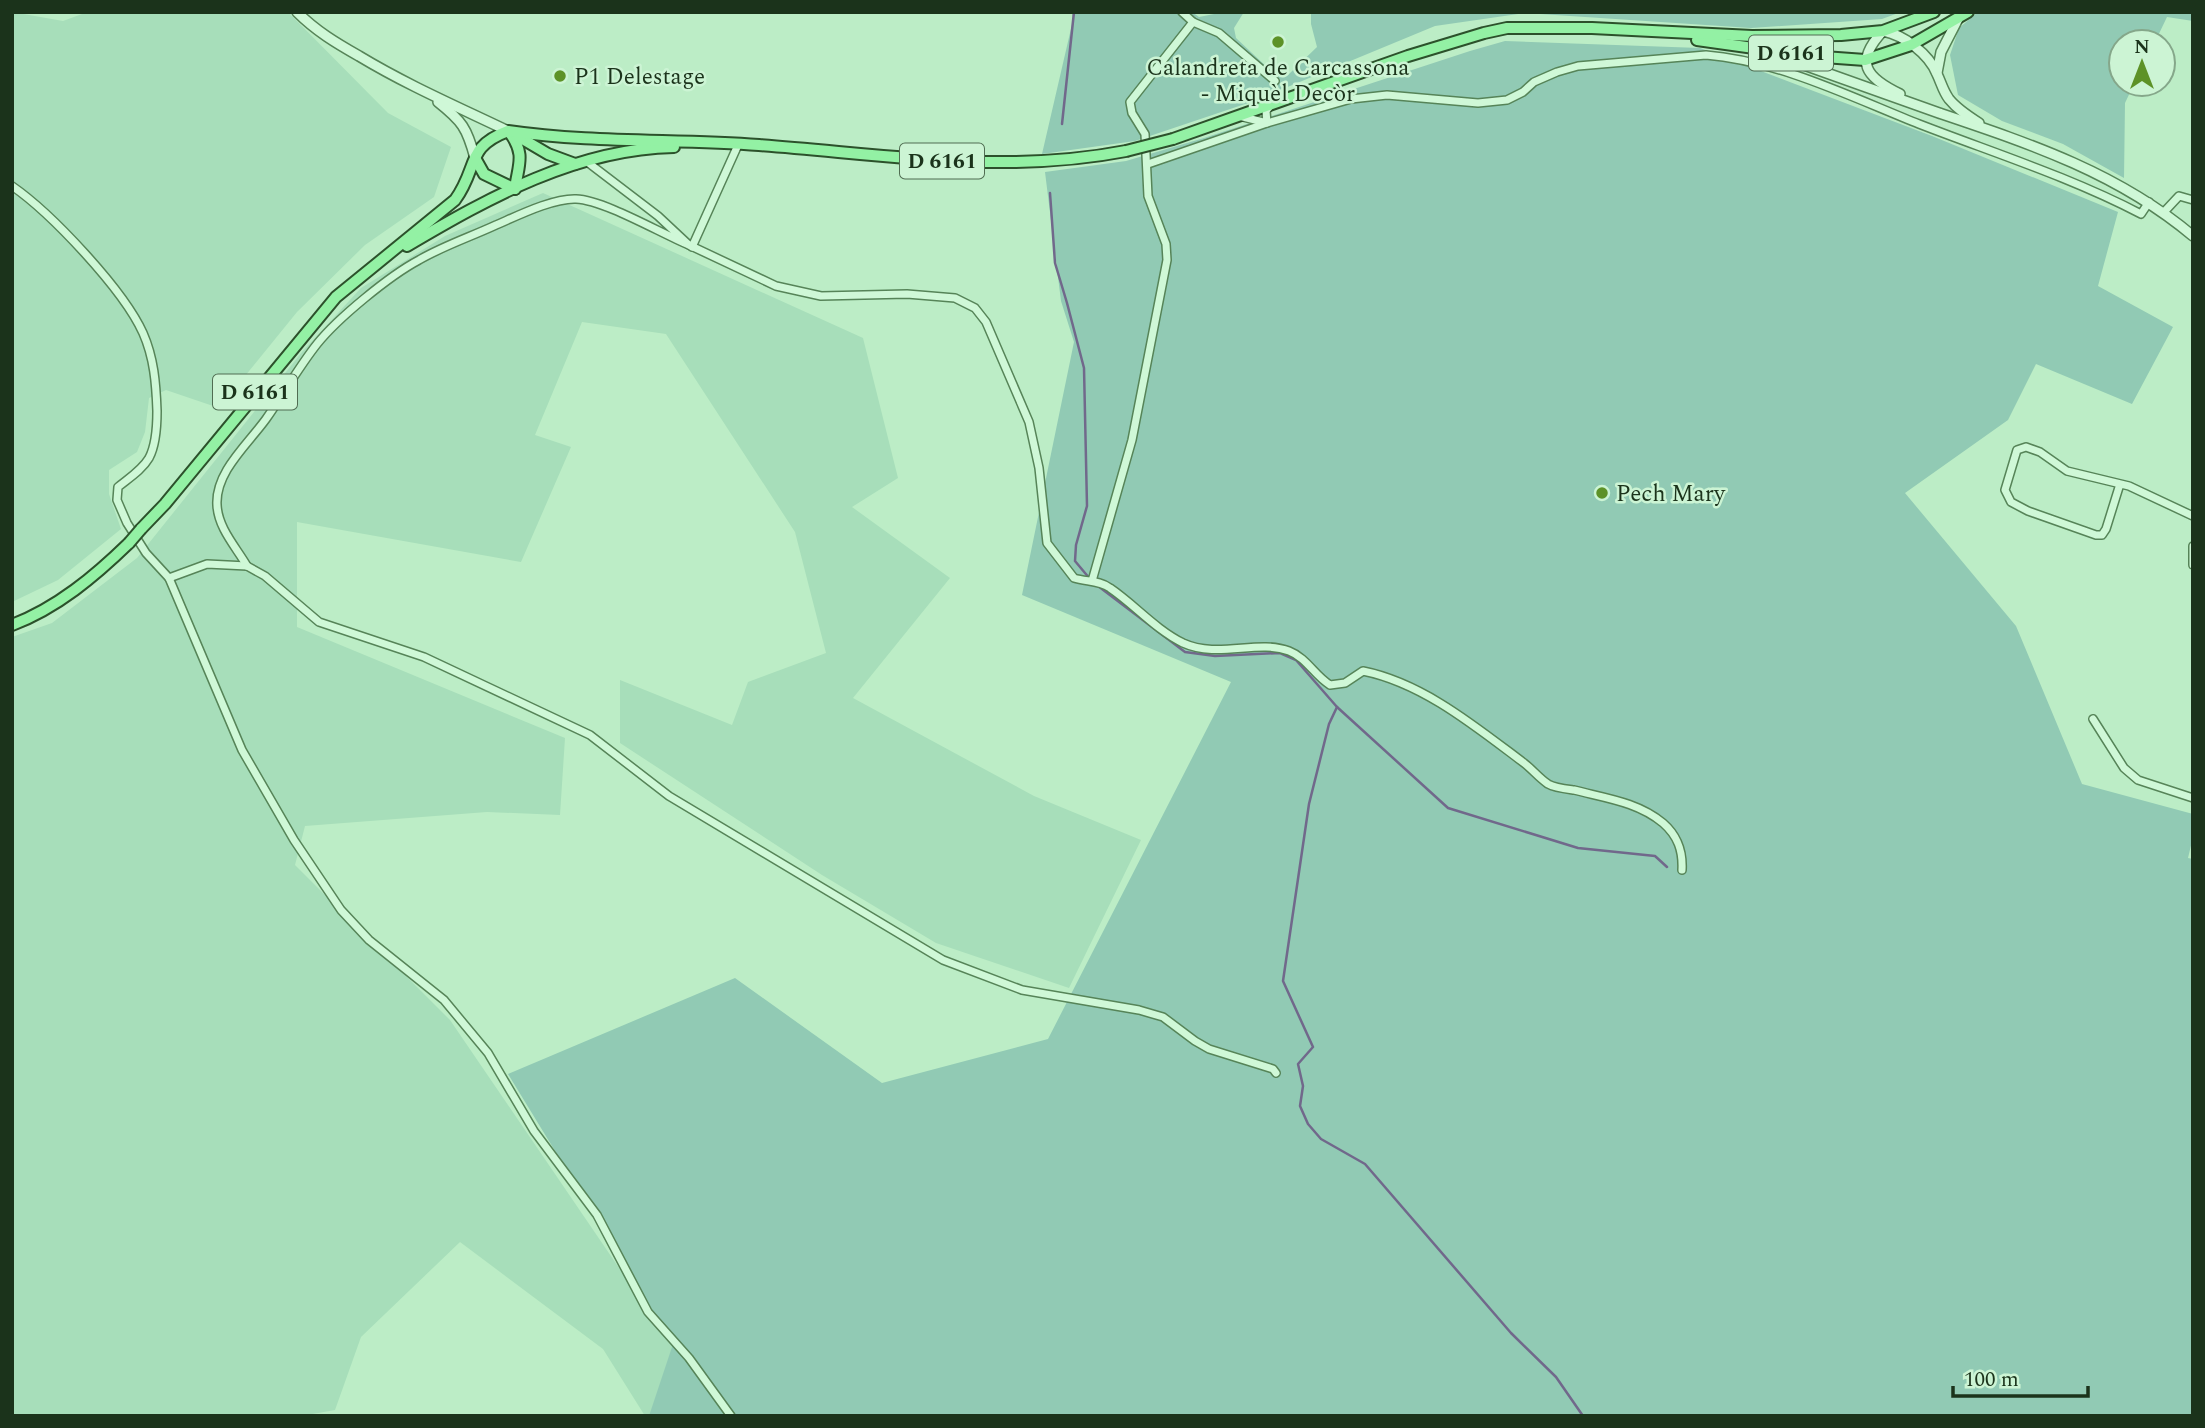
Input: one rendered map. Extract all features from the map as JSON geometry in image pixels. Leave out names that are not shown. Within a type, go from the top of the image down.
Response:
[{"type":"main road","name":"D 6161","points":[[12,625],[46,610],[90,579],[129,542],[165,504],[336,297],[378,263],[474,207],[550,171],[580,162],[656,148],[738,145],[955,163],[1078,159],[1173,139],[1408,56],[1507,28],[1558,27],[1642,32],[1841,36],[1883,31],[1934,12]]},
{"type":"main road","name":"D 6161","points":[[1642,32],[1831,59],[1865,60],[1911,45],[1963,16]]},
{"type":"main road","points":[[378,263],[456,200],[469,178],[481,146],[489,139],[509,131],[588,139],[757,145]]},
{"type":"main road","points":[[509,131],[548,154],[580,162]]},
{"type":"main road","points":[[475,158],[484,174],[515,189],[521,157],[509,131]]},
{"type":"street","points":[[297,12],[315,30],[428,94],[509,131]]},
{"type":"street","points":[[1182,12],[1194,22],[1219,33],[1275,81]]},
{"type":"street","points":[[1937,73],[1941,52],[1963,16]]},
{"type":"street","points":[[1093,581],[1132,440],[1167,260],[1166,244],[1148,196],[1149,164],[1145,134],[1132,113],[1130,102],[1194,22]]},
{"type":"street","points":[[1916,105],[1909,98],[1875,79],[1868,71],[1865,60],[1870,45],[1883,31],[1893,33],[1911,45],[1931,63],[1954,105],[1992,131]]},
{"type":"street","points":[[1717,43],[1793,61],[1992,131],[2090,169],[2149,202],[2193,236]]},
{"type":"street","points":[[1149,164],[1267,123],[1351,99],[1387,95],[1478,103],[1507,100],[1547,76],[1578,66],[1715,56],[1795,76],[2092,189],[2141,214],[2149,202]]},
{"type":"street","points":[[428,94],[460,119],[470,139],[475,158]]},
{"type":"street","points":[[1267,123],[1266,111],[1271,104]]},
{"type":"street","points":[[1239,116],[1267,123]]},
{"type":"street","points":[[690,246],[738,145]]},
{"type":"street","points":[[580,162],[658,216],[690,246]]},
{"type":"street","points":[[12,186],[30,198],[92,263],[127,306],[144,335],[155,373],[155,437],[151,454],[144,465],[118,487],[117,500],[127,523],[146,553],[169,578],[242,750],[294,840],[341,909],[369,940],[444,1000],[488,1053],[534,1131],[597,1215],[648,1312],[688,1358],[731,1416]]},
{"type":"street","points":[[2164,212],[2179,196],[2193,200]]},
{"type":"street","points":[[247,566],[222,527],[217,505],[220,484],[317,344],[348,314],[419,260],[504,221],[556,201],[576,199],[599,204],[776,286],[821,296],[907,294],[955,298],[975,307],[986,322],[1030,422],[1040,468],[1047,543],[1074,578],[1108,586],[1152,623],[1182,642],[1198,648],[1226,651],[1271,648],[1288,650],[1303,658],[1320,679],[1330,685],[1345,682],[1363,671],[1432,698],[1527,765],[1549,785],[1629,803],[1652,815],[1665,825],[1678,841],[1683,854],[1682,870]]},
{"type":"street","points":[[2120,484],[2102,535],[2028,511],[2011,502],[2005,490],[2017,450],[2026,447],[2040,452],[2067,471],[2120,484],[2146,492],[2193,516]]},
{"type":"street","points":[[2193,545],[2193,565]]},
{"type":"street","points":[[169,578],[207,564],[247,566],[265,576],[304,611],[327,626],[424,657],[590,736],[669,796],[943,960],[1022,990],[1139,1010],[1163,1017],[1209,1049],[1273,1069],[1276,1073]]},
{"type":"street","points":[[2093,719],[2124,768],[2138,780],[2193,798]]},
{"type":"green space","points":[[12,12],[63,21],[83,12],[288,12],[388,113],[451,147],[434,197],[365,245],[297,312],[219,408],[166,390],[149,398],[145,432],[137,452],[109,470],[109,494],[121,529],[58,580],[12,602]]},
{"type":"green space","points":[[1072,12],[1192,12],[1199,17],[1224,12],[1244,12],[1234,28],[1236,38],[1279,76],[1288,75],[1317,47],[1311,12],[1901,12],[1882,19],[1751,28],[1525,13],[1435,26],[1254,101],[1135,141],[1042,154],[1073,20]]},
{"type":"green space","points":[[1978,12],[2193,12],[2193,21],[2167,17],[2162,28],[2107,28],[2107,98],[2127,98],[2125,103],[2124,178],[2063,144],[2002,121],[1958,95],[1950,55],[1959,28]]},
{"type":"green space","points":[[1505,41],[1700,48],[1932,136],[2118,212],[2098,286],[2173,327],[2132,404],[2036,364],[2008,420],[1905,493],[2016,626],[2082,784],[2193,814],[2193,837],[2188,858],[2193,859],[2193,1416],[649,1416],[673,1344],[508,1074],[735,978],[882,1083],[1048,1039],[1231,682],[1022,595],[1074,342],[1061,301],[1045,172],[1126,161]]},
{"type":"green space","points":[[543,193],[863,338],[898,478],[852,507],[950,578],[853,698],[1034,796],[1141,840],[1069,988],[936,943],[822,875],[620,743],[620,680],[732,725],[748,682],[826,653],[795,532],[666,334],[582,322],[535,435],[571,447],[521,562],[297,522],[297,627],[565,738],[560,815],[487,812],[305,826],[295,865],[450,1020],[720,1416],[645,1416],[603,1349],[460,1242],[361,1337],[335,1410],[301,1416],[12,1416],[12,637],[52,623],[137,558],[302,352],[361,288],[445,236]]},
{"type":"waterway","points":[[1062,124],[1074,12]]},
{"type":"waterway","points":[[1050,193],[1055,263],[1084,368],[1087,506],[1076,545],[1075,561],[1090,579]]},
{"type":"waterway","points":[[1098,586],[1185,652],[1215,656],[1280,653],[1296,660],[1337,707],[1448,808],[1578,848],[1655,856],[1667,867]]},
{"type":"waterway","points":[[1337,707],[1329,724],[1309,804],[1283,981],[1313,1047],[1298,1064],[1303,1086],[1300,1106],[1308,1124],[1321,1139],[1365,1164],[1511,1333],[1556,1377],[1583,1416]]},
{"type":"place","name":"Calandreta de Carcassona - Miquèl Decòr","points":[[1278,42]]},
{"type":"place","name":"P1 Delestage","points":[[560,76]]},
{"type":"place","name":"Pech Mary","points":[[1602,493]]}]
